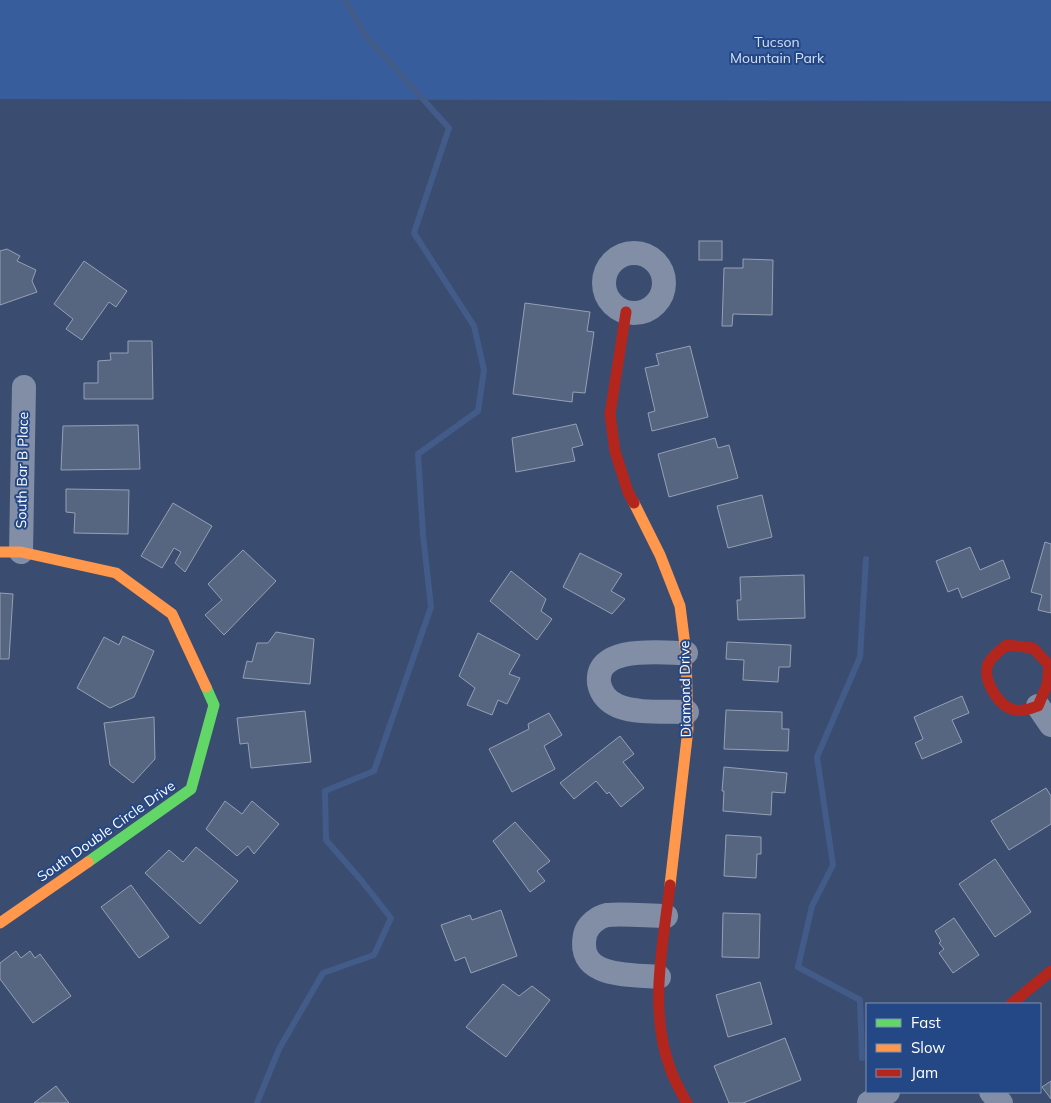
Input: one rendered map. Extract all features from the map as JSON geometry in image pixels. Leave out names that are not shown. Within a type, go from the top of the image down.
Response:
[{"type":"street","name":"Diamond Drive","points":[[626,312],[610,414],[614,451],[628,492],[660,555],[680,606],[686,654],[688,729],[659,977],[658,1013],[662,1041],[673,1076],[687,1103]]},
{"type":"street","name":"South Bar B Place","points":[[10,552],[24,387]]},
{"type":"street","name":"South Double Circle Drive","points":[[0,923],[191,789],[214,705],[172,614],[116,573],[10,552]]},
{"type":"street","points":[[1007,645],[1033,648],[1049,665],[1047,685],[1038,706],[1025,710],[1011,709],[995,695],[989,683],[987,670],[993,655],[1007,645]]},
{"type":"street","points":[[686,654],[626,654],[614,658],[604,665],[598,677],[600,689],[606,699],[617,706],[629,709],[688,712]]},
{"type":"street","points":[[1038,706],[1051,725]]},
{"type":"street","points":[[659,977],[605,972],[594,966],[586,957],[583,944],[586,931],[594,921],[606,915],[666,916]]},
{"type":"street","points":[[1012,1003],[1051,970]]},
{"type":"street","points":[[869,1103],[886,1093]]},
{"type":"street","points":[[992,1093],[1001,1103]]},
{"type":"green space","name":"Tucson Mountain Park","points":[[0,0],[1051,0],[1051,101],[0,99]]},
{"type":"building","points":[[699,241],[722,241],[722,260],[699,260]]},
{"type":"building","points":[[7,249],[20,256],[17,261],[36,270],[32,281],[37,292],[0,305],[0,251]]},
{"type":"building","points":[[743,259],[773,260],[772,315],[733,314],[732,326],[722,326],[724,268],[743,268]]},
{"type":"building","points":[[84,261],[127,291],[116,307],[109,302],[82,340],[66,329],[73,319],[54,304]]},
{"type":"building","points":[[525,303],[590,312],[587,331],[594,332],[585,393],[573,392],[572,402],[513,394]]},
{"type":"building","points":[[128,341],[152,341],[153,399],[84,399],[84,383],[98,383],[98,361],[111,360],[110,353],[128,353]]},
{"type":"building","points":[[690,346],[708,417],[652,431],[648,413],[655,411],[645,368],[659,365],[656,354]]},
{"type":"building","points":[[576,424],[583,445],[572,448],[575,461],[516,472],[512,438]]},
{"type":"building","points":[[138,425],[140,469],[61,470],[63,426]]},
{"type":"building","points":[[715,438],[718,448],[729,445],[738,478],[669,497],[658,454]]},
{"type":"building","points":[[66,489],[129,490],[128,534],[74,533],[75,513],[66,512]]},
{"type":"building","points":[[762,495],[772,537],[728,548],[717,506]]},
{"type":"building","points":[[173,503],[212,526],[185,572],[175,563],[181,552],[174,548],[162,568],[141,556]]},
{"type":"building","points":[[1045,542],[1051,544],[1051,613],[1038,610],[1042,595],[1031,592]]},
{"type":"building","points":[[970,547],[980,570],[1003,560],[1010,578],[962,598],[958,588],[948,592],[936,561]]},
{"type":"building","points":[[243,550],[276,581],[224,635],[205,615],[222,600],[208,584]]},
{"type":"building","points":[[580,553],[622,574],[611,591],[625,599],[612,614],[563,587]]},
{"type":"building","points":[[511,571],[546,599],[541,611],[552,619],[537,640],[490,601]]},
{"type":"building","points":[[804,575],[805,618],[738,620],[737,600],[741,600],[740,577]]},
{"type":"building","points":[[0,593],[13,594],[9,659],[0,659]]},
{"type":"building","points":[[276,632],[314,639],[310,684],[243,678],[247,661],[252,662],[257,643],[268,643]]},
{"type":"building","points":[[478,633],[520,655],[509,674],[520,678],[507,704],[498,700],[492,715],[467,705],[475,688],[459,676]]},
{"type":"building","points":[[123,636],[154,651],[134,697],[110,708],[77,688],[104,637],[119,645]]},
{"type":"building","points":[[727,642],[791,645],[790,667],[779,667],[778,682],[743,680],[744,660],[726,659]]},
{"type":"building","points":[[962,696],[969,713],[952,720],[962,742],[922,759],[915,743],[923,739],[914,717]]},
{"type":"building","points":[[726,710],[782,712],[782,729],[789,729],[788,751],[724,749]]},
{"type":"building","points":[[305,711],[311,762],[251,768],[248,743],[240,744],[237,718]]},
{"type":"building","points":[[549,713],[562,735],[544,746],[555,769],[512,792],[489,749],[529,729],[528,724]]},
{"type":"building","points":[[154,717],[155,759],[133,783],[110,765],[104,723]]},
{"type":"building","points":[[620,736],[634,754],[623,762],[644,788],[621,807],[609,792],[607,794],[596,781],[574,799],[560,783]]},
{"type":"building","points":[[724,767],[787,773],[785,793],[772,792],[771,815],[723,811]]},
{"type":"building","points":[[1046,788],[1051,796],[1051,824],[1009,850],[991,821]]},
{"type":"building","points":[[225,801],[242,814],[252,801],[279,824],[254,854],[248,846],[237,856],[206,829]]},
{"type":"building","points":[[515,822],[550,861],[537,871],[545,881],[530,892],[493,841]]},
{"type":"building","points":[[726,835],[761,837],[761,854],[757,854],[756,878],[724,876]]},
{"type":"building","points":[[196,847],[238,881],[200,924],[145,873],[169,850],[183,862]]},
{"type":"building","points":[[995,859],[1031,912],[995,937],[959,884]]},
{"type":"building","points":[[131,885],[169,937],[139,958],[101,907]]},
{"type":"building","points":[[501,910],[517,956],[471,973],[465,957],[455,961],[441,925],[470,915],[472,920]]},
{"type":"building","points":[[723,913],[760,914],[759,958],[722,957]]},
{"type":"building","points":[[954,918],[979,955],[953,973],[939,953],[944,949],[939,943],[941,941],[935,931]]},
{"type":"building","points":[[16,951],[21,958],[30,951],[35,958],[40,954],[71,996],[33,1023],[0,979],[0,963]]},
{"type":"building","points":[[760,982],[772,1024],[728,1037],[716,995]]},
{"type":"building","points":[[503,984],[519,996],[532,986],[550,1000],[506,1057],[466,1027]]},
{"type":"building","points":[[785,1038],[801,1080],[743,1103],[729,1103],[714,1066]]},
{"type":"building","points":[[1051,1081],[1051,1099],[1042,1087]]},
{"type":"building","points":[[56,1086],[69,1103],[34,1103]]},
{"type":"waterway","points":[[257,1103],[279,1049],[323,973],[374,955],[391,918],[326,840],[325,791],[374,771],[431,607],[423,535],[418,454],[478,411],[484,370],[474,326],[414,233],[449,128],[365,35],[345,0]]},
{"type":"waterway","points":[[862,1058],[860,1000],[798,967],[812,906],[833,865],[817,757],[860,657],[866,559]]},
{"type":"traffic: fast","points":[[88,862],[191,789],[214,705],[206,687]]},
{"type":"traffic: slow","points":[[634,503],[660,555],[680,606],[686,653],[688,729],[670,885]]},
{"type":"traffic: slow","points":[[0,552],[21,552],[116,573],[172,614],[206,687]]},
{"type":"traffic: slow","points":[[0,923],[88,862]]},
{"type":"traffic: jam","points":[[626,312],[610,414],[615,451],[628,492],[634,503]]},
{"type":"traffic: jam","points":[[1007,645],[1033,648],[1049,665],[1047,685],[1038,706],[1024,710],[1015,710],[1003,704],[993,692],[987,678],[988,664],[1007,645]]},
{"type":"traffic: jam","points":[[670,885],[659,976],[660,1021],[669,1065],[687,1103]]},
{"type":"traffic: jam","points":[[1012,1003],[1051,971]]}]
